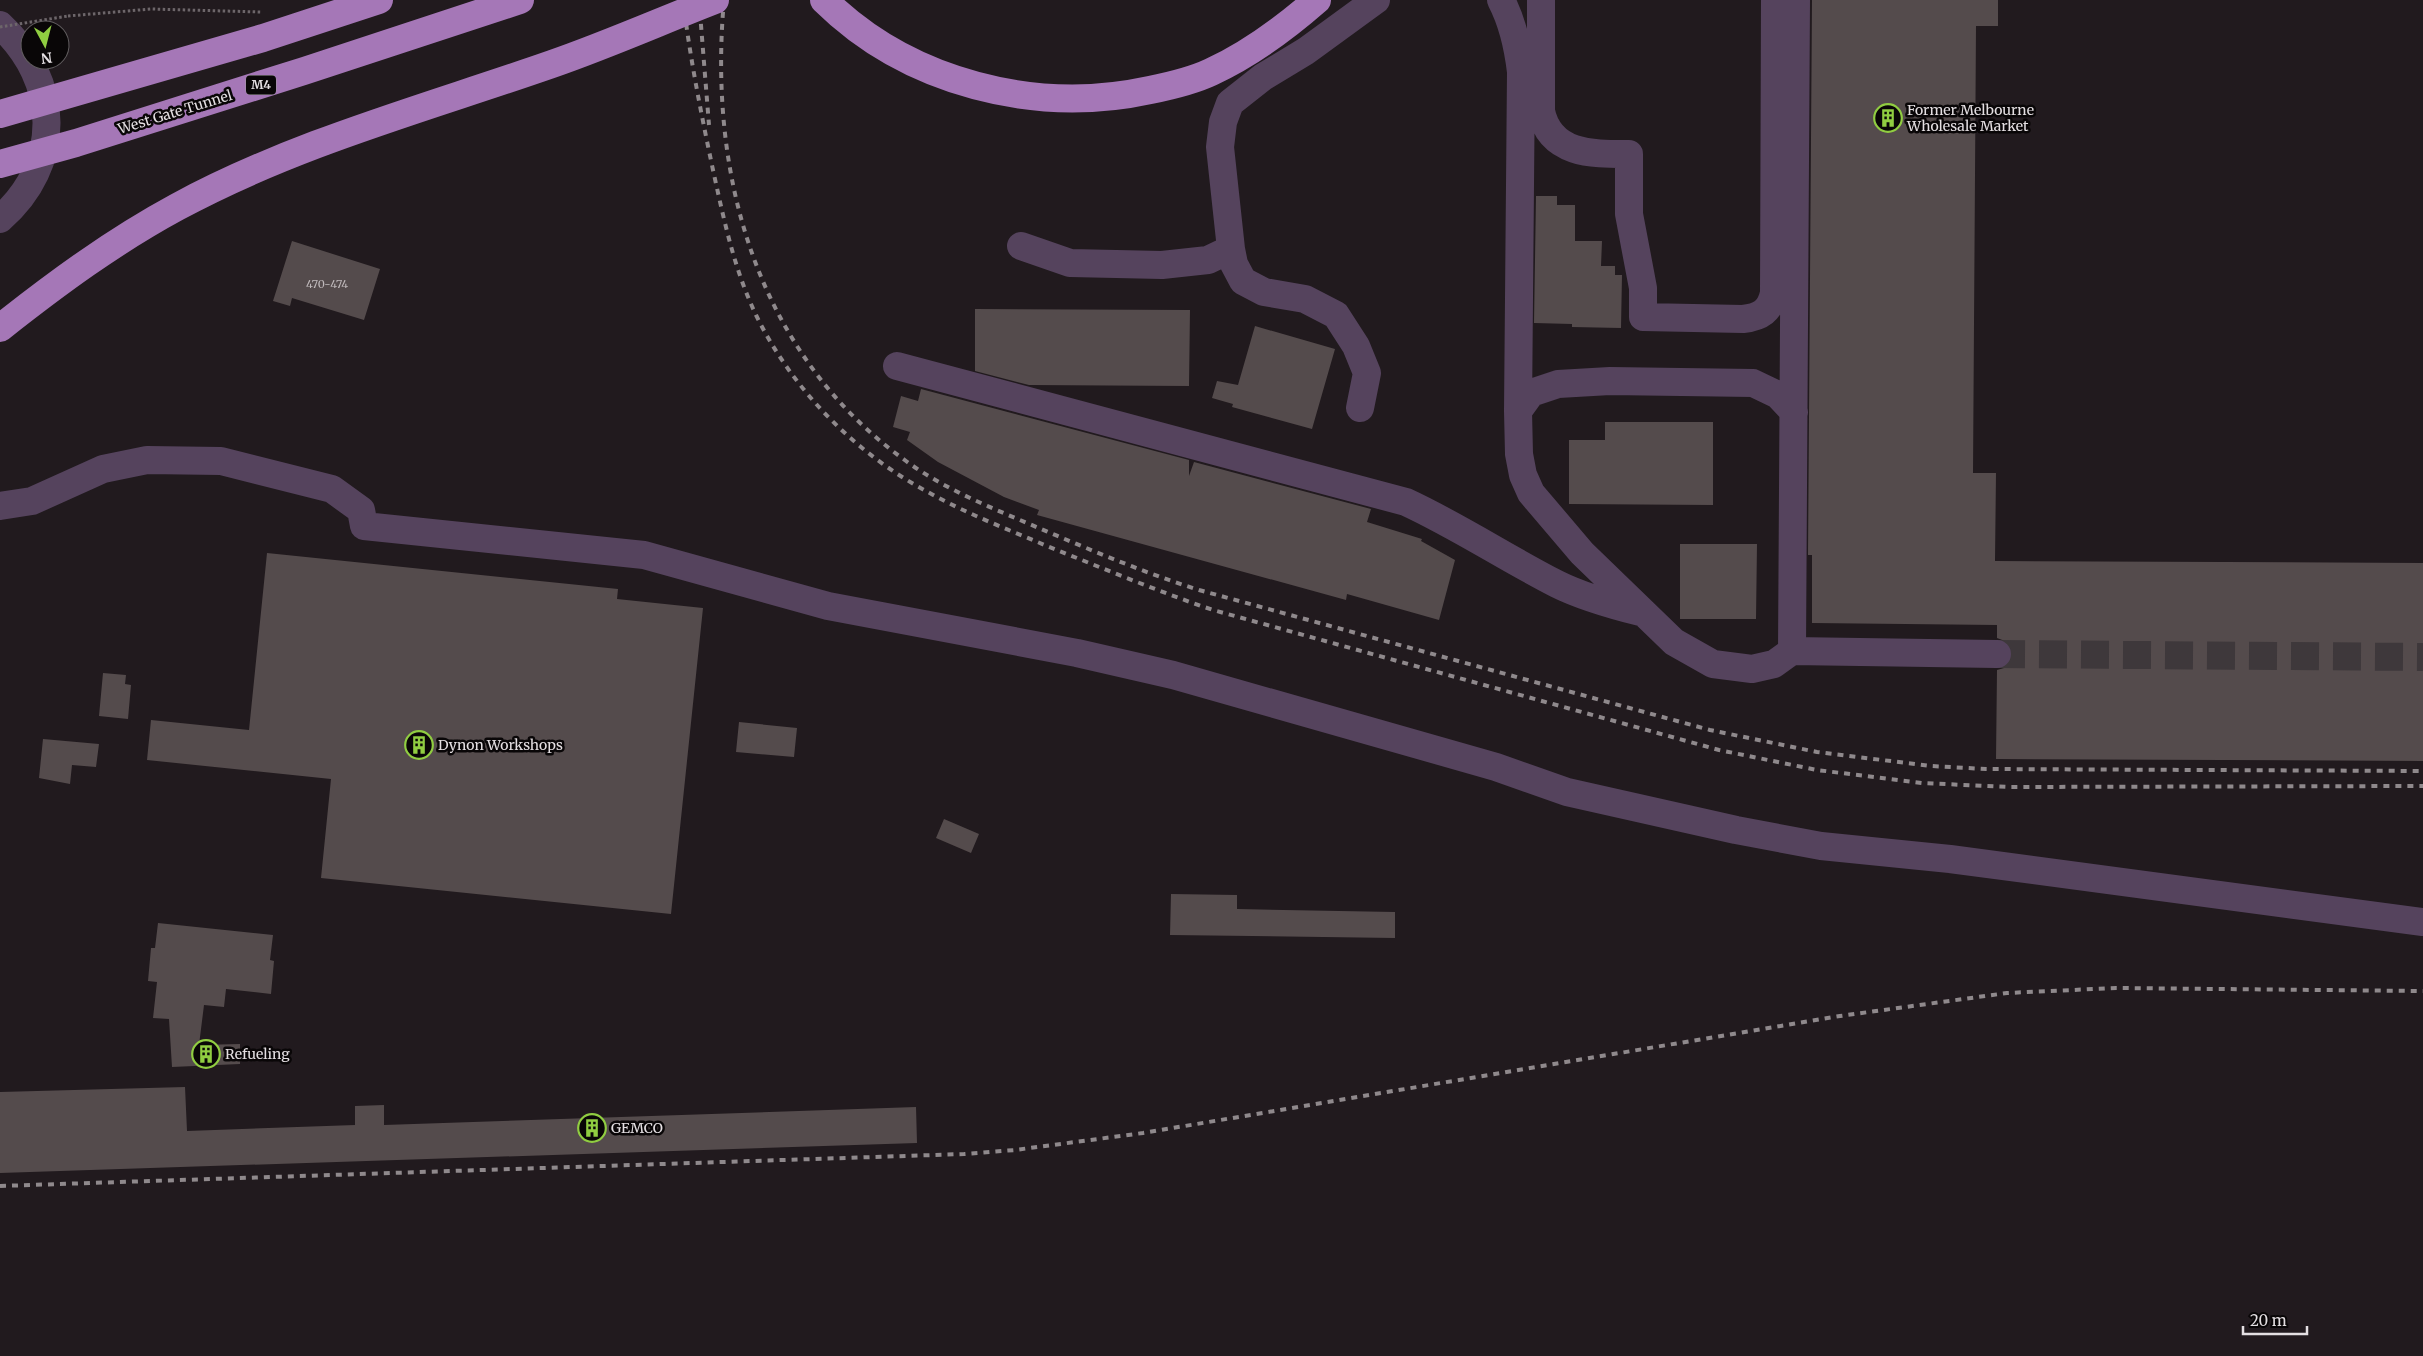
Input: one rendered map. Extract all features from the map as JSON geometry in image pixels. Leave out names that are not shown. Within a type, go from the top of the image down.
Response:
[{"type":"highway","points":[[0,114],[254,40],[379,0]]},
{"type":"highway","name":"West Gate Tunnel","points":[[0,164],[85,140],[304,72],[520,0]]},
{"type":"highway","points":[[0,328],[56,284],[122,238],[179,206],[237,178],[356,129],[553,64],[715,0]]},
{"type":"highway","points":[[824,0],[873,39],[918,64],[967,85],[1016,94],[1089,100],[1123,96],[1173,85],[1210,73],[1250,51],[1291,22],[1317,0]]},
{"type":"lane","points":[[1360,408],[1367,373],[1356,346],[1336,315],[1305,299],[1264,292],[1243,281],[1234,264],[1231,249],[1220,147],[1223,122],[1230,103],[1263,77],[1306,51],[1376,0]]},
{"type":"lane","points":[[1501,0],[1509,16],[1518,48],[1521,72],[1519,454],[1523,475],[1531,493],[1582,553],[1641,612],[1674,642],[1713,664],[1752,669],[1774,664],[1792,651],[1997,654]]},
{"type":"lane","points":[[1541,0],[1540,112],[1545,127],[1554,138],[1566,146],[1582,152],[1629,154],[1629,214],[1643,288],[1643,317],[1755,318],[1766,312],[1772,304],[1774,293],[1775,0]]},
{"type":"lane","points":[[1792,651],[1796,0]]},
{"type":"lane","points":[[0,26],[21,46],[30,60],[44,92],[46,110],[46,135],[34,176],[17,204],[0,219]]},
{"type":"lane","points":[[1021,246],[1070,263],[1162,266],[1208,260],[1231,249]]},
{"type":"lane","points":[[897,366],[1406,502],[1436,516],[1558,585],[1607,604],[1641,612]]},
{"type":"lane","points":[[1518,411],[1531,393],[1558,384],[1610,381],[1754,383],[1778,395],[1794,412]]},
{"type":"lane","points":[[0,506],[32,501],[103,469],[147,460],[221,461],[332,489],[361,510],[364,526],[644,555],[828,606],[1077,654],[1173,675],[1496,767],[1567,792],[1736,830],[1821,846],[1950,859],[2423,922]]},
{"type":"path","points":[[0,26],[68,16],[151,9],[267,12]]},
{"type":"building","points":[[1812,0],[1998,0],[1998,26],[1976,26],[1973,473],[1996,473],[1995,561],[2423,563],[2423,761],[1996,759],[1997,670],[2004,668],[2010,662],[2013,654],[2011,647],[2005,641],[1997,638],[1997,625],[1812,623],[1812,555],[1808,555]]},
{"type":"building","points":[[1536,196],[1557,196],[1557,205],[1575,205],[1575,241],[1602,241],[1601,266],[1615,266],[1615,275],[1622,275],[1621,328],[1572,327],[1572,324],[1534,323]]},
{"type":"building","points":[[292,241],[380,269],[364,320],[292,298],[290,306],[273,301]]},
{"type":"building","points":[[975,309],[1190,310],[1189,386],[1029,385],[975,371]]},
{"type":"building","points":[[1255,326],[1335,349],[1312,429],[1232,407],[1233,404],[1212,398],[1217,381],[1238,385]]},
{"type":"building","points":[[921,389],[1189,460],[1189,476],[1194,462],[1371,509],[1367,522],[1422,539],[1421,541],[1455,560],[1439,620],[1347,594],[1346,600],[1037,515],[1039,510],[1004,497],[938,462],[907,440],[910,432],[893,427],[901,396],[918,401]]},
{"type":"building","points":[[1605,422],[1713,422],[1713,505],[1569,504],[1569,440],[1605,440]]},
{"type":"building","points":[[1680,544],[1757,544],[1756,619],[1680,619]]},
{"type":"building","name":"Dynon Workshops","points":[[267,553],[618,589],[617,599],[703,608],[671,914],[321,878],[331,779],[147,760],[151,720],[249,730]]},
{"type":"building","points":[[103,673],[126,675],[125,684],[131,685],[128,719],[99,716]]},
{"type":"building","points":[[739,722],[797,728],[794,757],[736,752]]},
{"type":"building","points":[[43,739],[99,744],[96,767],[72,765],[70,784],[39,778]]},
{"type":"building","points":[[944,819],[979,834],[971,853],[936,838]]},
{"type":"building","points":[[1171,894],[1237,895],[1237,909],[1395,912],[1395,938],[1170,935]]},
{"type":"building","points":[[158,923],[273,935],[270,960],[274,961],[271,994],[226,989],[224,1007],[204,1005],[199,1045],[240,1044],[240,1064],[172,1067],[169,1019],[153,1018],[157,982],[148,981],[151,948],[155,948]]},
{"type":"building","name":"GEMCO","points":[[185,1087],[187,1131],[355,1125],[355,1106],[384,1105],[384,1125],[916,1107],[917,1143],[0,1173],[0,1092]]},
{"type":"tunnel","points":[[1997,654],[2423,657]]},
{"type":"railway","points":[[683,0],[700,106],[726,226],[748,298],[771,342],[807,393],[850,438],[900,475],[926,491],[971,514],[1109,571],[1213,610],[1719,750],[1817,770],[1922,783],[2009,787],[2423,786]]},
{"type":"railway","points":[[699,0],[709,125]]},
{"type":"railway","points":[[724,0],[721,66],[725,131],[735,195],[753,256],[779,315],[812,369],[855,418],[922,472],[989,507],[1119,561],[1199,590],[1710,730],[1817,752],[1931,766],[1986,769],[2423,771]]},
{"type":"railway","points":[[0,1186],[964,1154],[1015,1150],[1143,1133],[1840,1016],[2007,993],[2116,988],[2423,991]]},
{"type":"place","name":"Former Melbourne Wholesale Market","points":[[1888,118]]},
{"type":"place","name":"Dynon Workshops","points":[[419,745]]},
{"type":"place","name":"Refueling","points":[[206,1054]]},
{"type":"place","name":"GEMCO","points":[[592,1128]]}]
